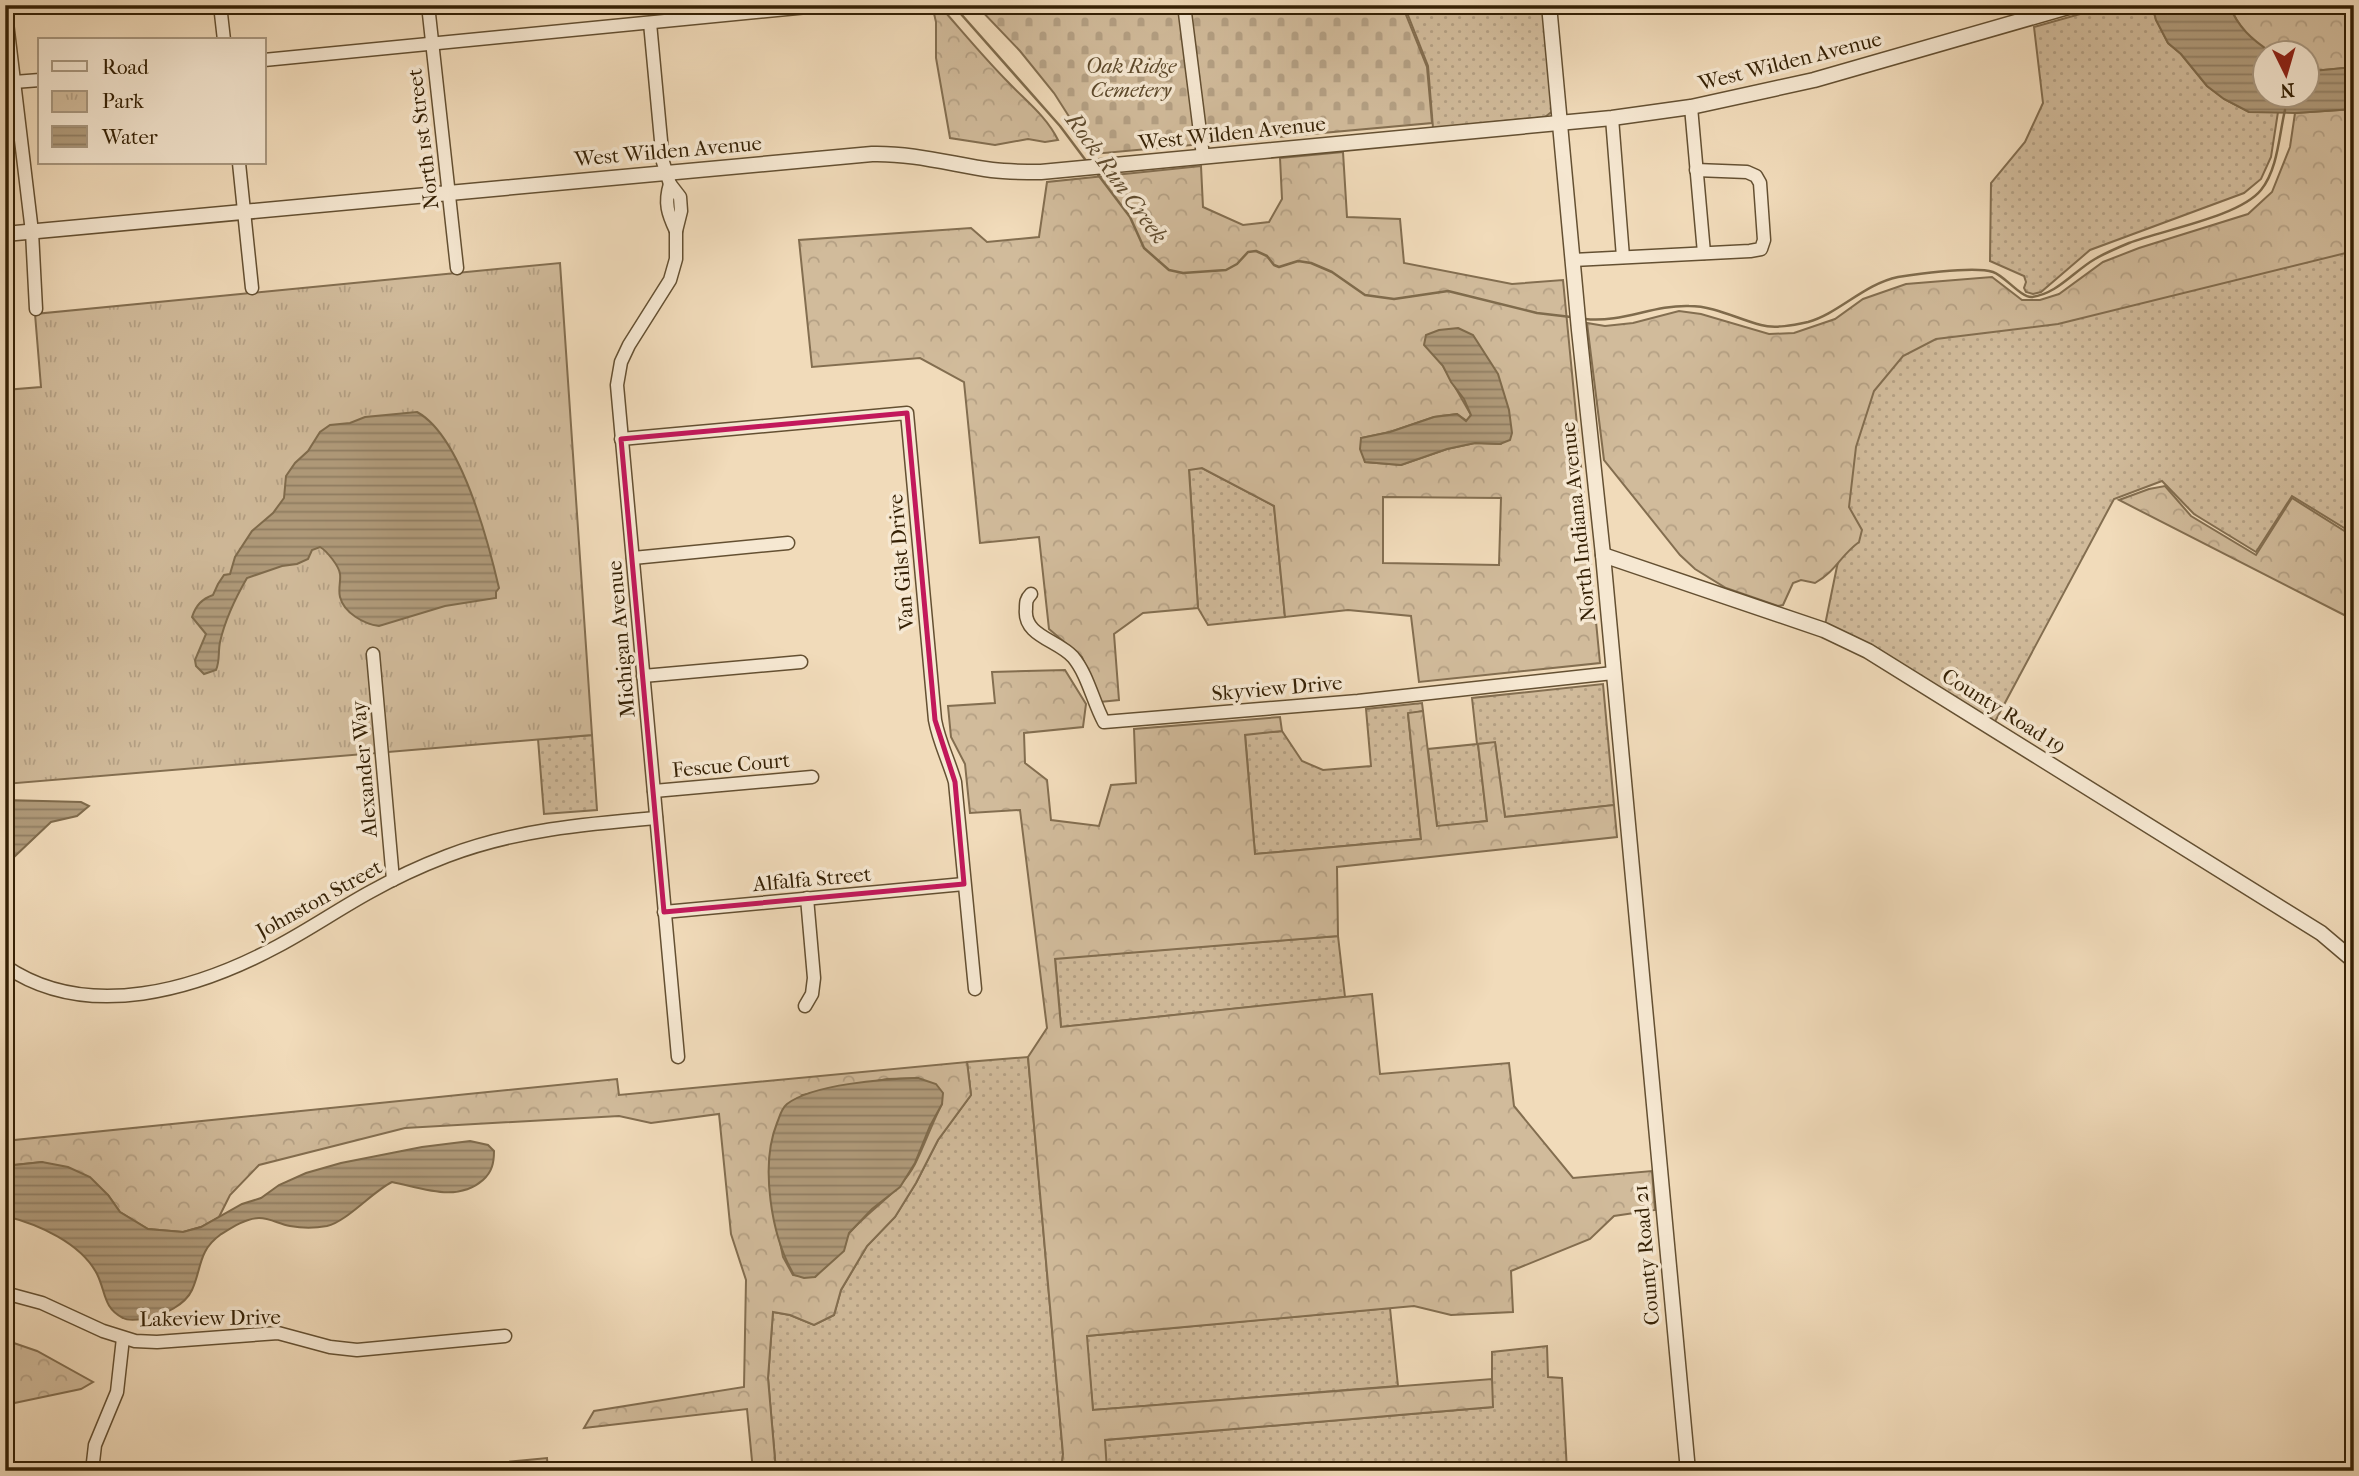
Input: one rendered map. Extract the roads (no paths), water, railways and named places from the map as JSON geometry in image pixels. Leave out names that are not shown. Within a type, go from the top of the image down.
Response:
[{"type":"street","points":[[220,5],[225,38]]},
{"type":"street","name":"North 1st Street","points":[[428,5],[457,268]]},
{"type":"street","points":[[266,60],[828,5]]},
{"type":"street","points":[[1184,5],[1203,156]]},
{"type":"street","name":"North Indiana Avenue","points":[[1549,5],[1603,555],[1646,1035]]},
{"type":"street","name":"West Wilden Avenue","points":[[5,234],[449,194],[668,179],[891,154],[1013,172],[1074,169],[1612,117],[1690,107],[1814,80],[2075,5]]},
{"type":"street","points":[[5,6],[32,232],[36,309]]},
{"type":"street","name":"Michigan Avenue","points":[[650,23],[663,162],[668,179],[680,197],[681,211],[676,231],[676,259],[670,280],[629,345],[621,362],[617,385],[678,1057]]},
{"type":"street","points":[[14,82],[38,80]]},
{"type":"street","points":[[1690,107],[1703,253]]},
{"type":"street","points":[[1612,117],[1623,257]]},
{"type":"street","points":[[239,164],[252,288]]},
{"type":"street","points":[[1573,260],[1761,249],[1764,240],[1759,183],[1756,176],[1747,172],[1696,170]]},
{"type":"street","name":"Van Gilst Drive","points":[[621,439],[907,412],[935,720],[938,737],[955,782],[975,989]]},
{"type":"street","points":[[633,558],[788,543]]},
{"type":"street","name":"County Road 19","points":[[1603,555],[1824,630],[1860,647],[2268,899],[2321,933],[2354,961]]},
{"type":"street","name":"Skyview Drive","points":[[1031,594],[1027,598],[1026,606],[1028,622],[1037,634],[1073,658],[1104,722],[1358,701],[1613,673]]},
{"type":"street","name":"Alexander Way","points":[[373,654],[393,880]]},
{"type":"street","points":[[643,676],[801,662]]},
{"type":"street","name":"Fescue Court","points":[[654,791],[812,777]]},
{"type":"street","name":"Johnston Street","points":[[5,966],[49,987],[83,994],[106,997],[152,992],[218,972],[255,957],[393,880],[450,855],[506,838],[586,824],[656,818]]},
{"type":"street","name":"Alfalfa Street","points":[[664,912],[964,884]]},
{"type":"street","points":[[805,1006],[813,994],[814,978],[807,898]]},
{"type":"street","name":"County Road 21","points":[[1646,1035],[1688,1471]]},
{"type":"street","name":"Lakeview Drive","points":[[5,1293],[42,1303],[123,1338],[157,1342],[278,1334],[330,1347],[357,1350],[505,1336]]},
{"type":"street","points":[[92,1471],[95,1445],[117,1392],[123,1338]]},
{"type":"water","points":[[2152,5],[2229,5],[2237,20],[2253,38],[2250,38],[2250,108],[2320,108],[2320,70],[2354,67],[2354,109],[2295,113],[2249,112],[2224,99],[2207,86],[2181,54],[2168,43],[2156,20]]},
{"type":"water","points":[[1458,328],[1473,335],[1498,374],[1509,410],[1512,433],[1510,440],[1500,444],[1475,443],[1447,449],[1401,465],[1365,462],[1360,449],[1361,438],[1390,432],[1434,417],[1457,414],[1466,421],[1471,415],[1443,366],[1424,345],[1426,335],[1439,330]]},
{"type":"water","points":[[417,412],[433,425],[447,443],[470,491],[499,588],[496,598],[445,606],[379,626],[373,625],[355,617],[342,603],[339,594],[339,571],[320,547],[312,550],[308,559],[297,564],[282,566],[247,578],[225,625],[216,670],[204,674],[196,666],[195,660],[206,634],[192,617],[200,603],[213,595],[224,575],[230,574],[235,557],[252,531],[273,513],[284,498],[286,476],[308,451],[320,432],[330,425],[350,423],[365,417]]},
{"type":"water","points":[[5,800],[81,802],[89,806],[77,816],[51,822],[13,858],[5,859]]},
{"type":"water","points":[[918,1078],[936,1084],[943,1093],[942,1104],[915,1163],[900,1187],[872,1209],[849,1233],[844,1251],[815,1277],[794,1275],[779,1241],[769,1179],[772,1140],[783,1108],[799,1097],[831,1087]]},
{"type":"water","points":[[470,1141],[488,1145],[494,1151],[489,1174],[473,1187],[462,1191],[439,1192],[392,1182],[342,1219],[327,1226],[294,1227],[259,1218],[244,1222],[220,1235],[208,1247],[189,1295],[167,1312],[149,1318],[129,1320],[117,1314],[108,1304],[97,1274],[81,1253],[57,1236],[5,1216],[5,1166],[42,1162],[68,1167],[90,1177],[120,1212],[148,1229],[183,1232],[201,1227],[306,1173],[341,1163],[422,1147]]},
{"type":"waterway","name":"Rock Run Creek","points":[[953,5],[1060,126],[1087,162]]},
{"type":"waterway","name":"Rock Run Creek","points":[[1585,319],[1612,319],[1663,308],[1689,306],[1717,310],[1766,326],[1778,327],[1819,318],[1862,292],[1898,277],[1960,270],[1993,272],[2028,296],[2041,295],[2111,251],[2143,238],[2218,215],[2250,199],[2261,190],[2271,172],[2285,110]]},
{"type":"waterway","name":"Rock Run Creek","points":[[1096,172],[1130,217],[1144,248],[1169,270],[1183,273],[1226,270],[1237,264],[1248,252],[1256,251],[1267,256],[1279,267],[1298,261],[1311,263],[1332,272],[1365,295],[1394,299],[1448,291],[1537,313],[1571,317]]},
{"type":"park label","name":"Oak Ridge Cemetery","points":[[1131,78]]}]
